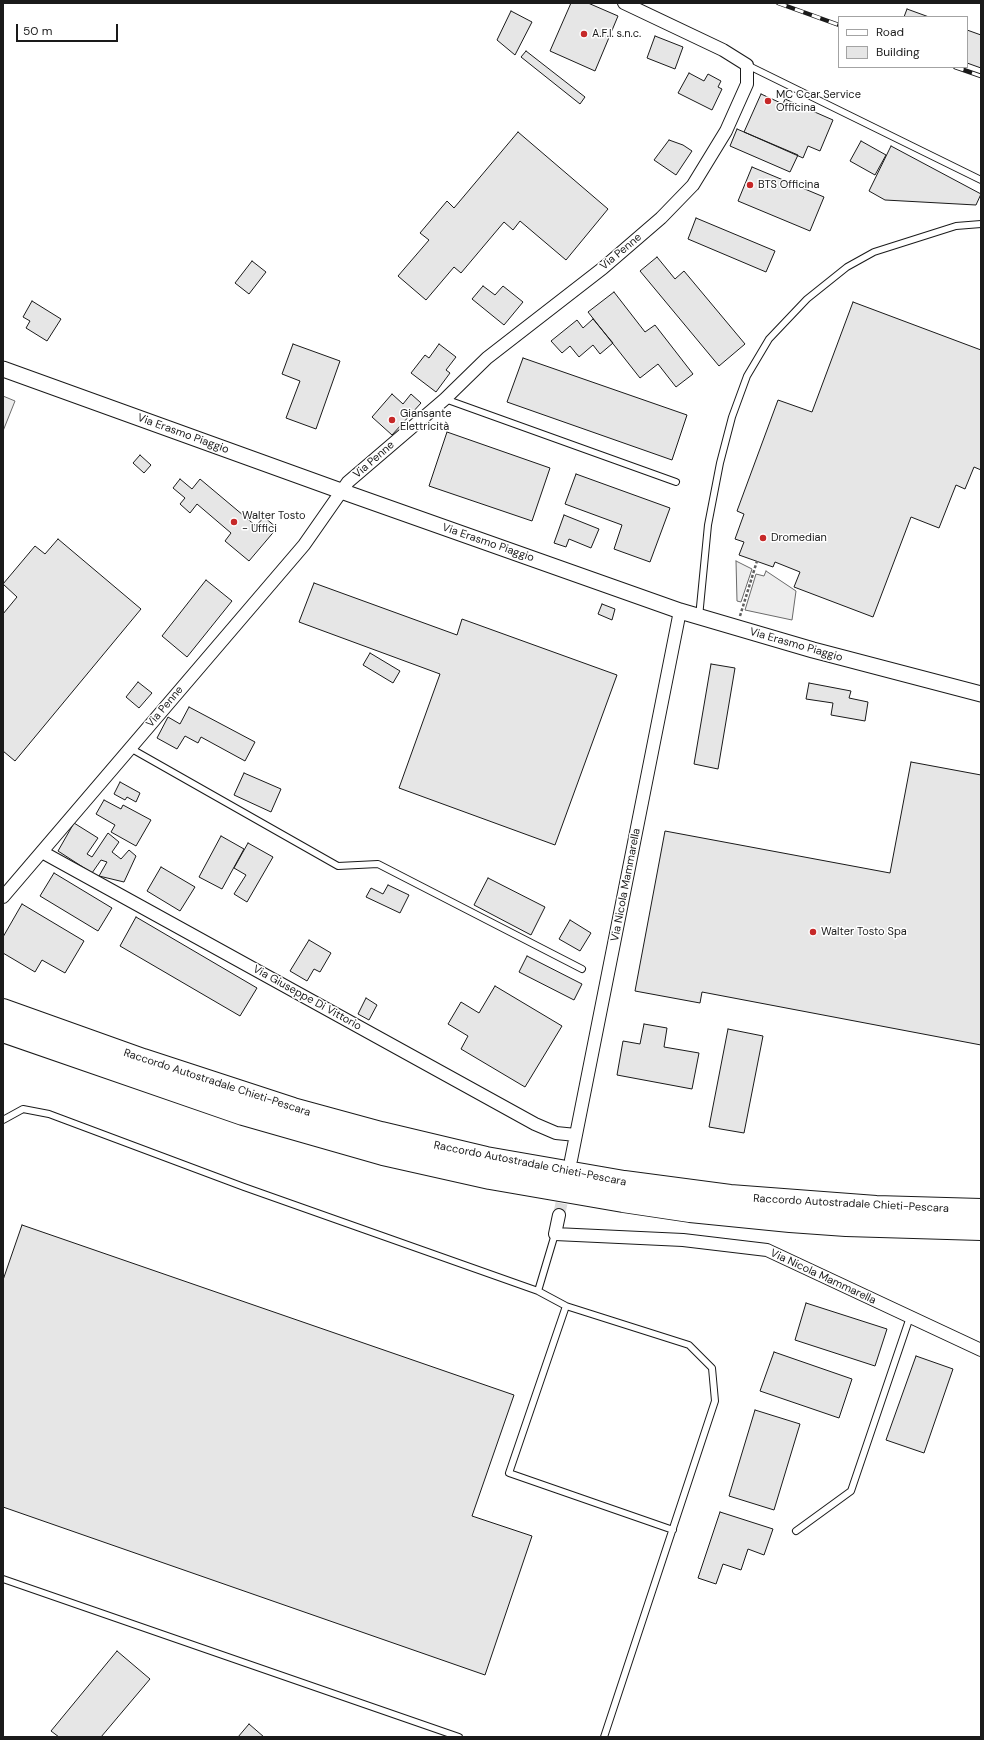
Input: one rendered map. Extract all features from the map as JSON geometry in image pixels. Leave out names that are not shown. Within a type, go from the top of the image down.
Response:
[{"type":"highway","name":"Raccordo Autostradale Chieti-Pescara","points":[[3,1010],[143,1060],[293,1109],[381,1133],[486,1158],[624,1182],[730,1196],[876,1207],[981,1210]]},
{"type":"highway","name":"Raccordo Autostradale Chieti-Pescara","points":[[3,1030],[250,1116],[383,1154],[490,1178],[690,1211],[846,1225],[981,1229]]},
{"type":"street","points":[[624,3],[723,50],[747,65]]},
{"type":"street","name":"Via Penne","points":[[3,897],[304,545],[348,482],[445,399],[487,358],[603,268],[660,218],[693,185],[726,132],[747,84],[747,65]]},
{"type":"street","name":"Via Erasmo Piaggio","points":[[3,369],[680,611],[812,650],[981,694]]},
{"type":"street","name":"Via Nicola Mammarella","points":[[571,1160],[680,611]]},
{"type":"street","name":"Via Giuseppe Di Vittorio","points":[[42,852],[535,1124],[556,1133],[576,1135]]},
{"type":"street","points":[[554,1234],[559,1215]]},
{"type":"street","name":"Via Nicola Mammarella","points":[[554,1234],[683,1240],[767,1250],[981,1350]]},
{"type":"lane","points":[[747,65],[981,180]]},
{"type":"lane","points":[[700,617],[708,525],[720,463],[732,417],[747,376],[769,339],[807,299],[847,267],[874,252],[956,226],[981,224]]},
{"type":"lane","points":[[445,399],[676,482]]},
{"type":"lane","points":[[130,748],[338,866],[378,864],[582,969]]},
{"type":"lane","points":[[3,1120],[23,1109],[49,1114],[244,1187],[538,1291],[566,1306],[689,1345],[712,1368],[715,1401],[604,1737]]},
{"type":"lane","points":[[538,1291],[554,1234]]},
{"type":"lane","points":[[566,1306],[509,1473],[673,1530]]},
{"type":"lane","points":[[796,1531],[851,1491],[910,1317]]},
{"type":"lane","points":[[3,1579],[459,1737]]},
{"type":"path","points":[[736,628],[757,561]]},
{"type":"shaded area","points":[[3,396],[15,401],[3,431]]},
{"type":"shaded area","points":[[736,561],[752,569],[741,602],[737,601]]},
{"type":"shaded area","points":[[766,571],[796,591],[792,620],[745,610],[756,574],[764,576]]},
{"type":"building","name":"A.F.I. s.n.c.","points":[[571,3],[588,3],[618,16],[595,71],[550,51]]},
{"type":"building","points":[[907,9],[926,16],[904,16]]},
{"type":"building","points":[[511,11],[532,22],[515,55],[497,40]]},
{"type":"building","points":[[968,30],[981,35],[981,68],[968,63]]},
{"type":"building","points":[[655,36],[683,47],[675,69],[647,58]]},
{"type":"building","points":[[526,51],[585,97],[580,104],[521,57]]},
{"type":"building","points":[[689,73],[704,81],[708,74],[721,81],[718,87],[722,89],[712,110],[678,93]]},
{"type":"building","points":[[761,94],[783,104],[785,99],[833,120],[820,151],[808,146],[803,158],[744,132]]},
{"type":"building","points":[[737,129],[798,155],[790,172],[730,146]]},
{"type":"building","points":[[518,132],[608,209],[566,260],[520,221],[513,230],[504,222],[461,273],[454,267],[426,300],[398,276],[429,240],[420,233],[447,201],[454,208]]},
{"type":"building","points":[[669,140],[683,145],[692,151],[676,175],[654,160]]},
{"type":"building","points":[[861,141],[886,155],[875,175],[850,161]]},
{"type":"building","points":[[891,146],[981,194],[976,205],[885,200],[869,191]]},
{"type":"building","points":[[752,167],[824,197],[810,231],[738,201]]},
{"type":"building","points":[[696,218],[775,251],[766,272],[688,239]]},
{"type":"building","points":[[657,257],[675,279],[684,271],[745,344],[719,366],[640,271]]},
{"type":"building","points":[[252,261],[266,272],[249,294],[235,283]]},
{"type":"building","points":[[483,286],[495,295],[503,286],[523,302],[504,325],[472,299]]},
{"type":"building","points":[[614,292],[645,332],[655,325],[693,374],[676,387],[658,364],[640,378],[588,312]]},
{"type":"building","points":[[32,301],[61,319],[47,341],[26,328],[30,321],[23,317]]},
{"type":"building","points":[[853,302],[981,350],[981,470],[974,467],[965,489],[956,485],[939,528],[911,517],[873,617],[794,587],[800,572],[775,562],[773,567],[739,555],[744,542],[735,539],[744,514],[737,511],[778,400],[812,412]]},
{"type":"building","points":[[593,319],[613,343],[600,354],[593,345],[579,357],[570,346],[562,353],[551,341],[577,320],[583,328]]},
{"type":"building","points":[[293,344],[340,361],[316,429],[286,418],[300,381],[282,374]]},
{"type":"building","points":[[439,344],[456,357],[446,370],[450,373],[436,392],[411,373],[425,355],[429,358]]},
{"type":"building","points":[[523,358],[687,415],[672,460],[507,402]]},
{"type":"building","points":[[392,394],[403,404],[411,394],[421,403],[392,435],[372,417]]},
{"type":"building","points":[[447,432],[550,468],[532,521],[429,486]]},
{"type":"building","points":[[140,455],[151,465],[144,473],[133,463]]},
{"type":"building","points":[[576,474],[670,508],[650,562],[614,549],[622,525],[565,504]]},
{"type":"building","name":"Walter Tosto - Uffici","points":[[180,479],[192,489],[200,479],[256,526],[264,517],[277,528],[249,561],[225,541],[231,533],[197,504],[190,513],[180,504],[185,498],[173,488]]},
{"type":"building","points":[[564,515],[599,529],[591,548],[569,539],[566,547],[554,543]]},
{"type":"building","points":[[58,539],[141,609],[15,761],[3,751],[3,614],[17,597],[3,584],[35,546],[45,554]]},
{"type":"building","points":[[206,580],[232,601],[187,657],[162,636]]},
{"type":"building","points":[[314,583],[457,635],[462,619],[617,675],[555,845],[399,788],[440,674],[299,622]]},
{"type":"building","points":[[602,604],[615,609],[612,620],[598,614]]},
{"type":"building","points":[[370,653],[400,671],[393,683],[363,665]]},
{"type":"building","points":[[711,664],[735,668],[718,769],[694,764]]},
{"type":"building","points":[[138,682],[152,693],[139,708],[126,697]]},
{"type":"building","points":[[809,683],[851,691],[849,698],[868,702],[865,721],[831,715],[833,703],[806,699]]},
{"type":"building","points":[[189,707],[255,742],[245,761],[201,737],[198,743],[185,736],[177,749],[157,738],[168,717],[180,724]]},
{"type":"building","name":"Walter Tosto Spa","points":[[911,762],[981,775],[981,1045],[702,992],[700,1003],[635,991],[665,831],[890,873]]},
{"type":"building","points":[[244,773],[281,789],[271,812],[234,795]]},
{"type":"building","points":[[120,782],[140,793],[136,802],[127,797],[125,800],[114,794]]},
{"type":"building","points":[[104,800],[121,809],[123,805],[151,820],[136,846],[111,832],[115,825],[96,814]]},
{"type":"building","points":[[74,823],[98,838],[87,854],[92,857],[108,833],[119,842],[112,852],[121,859],[129,850],[136,856],[124,882],[99,876],[107,862],[101,860],[92,873],[58,851]]},
{"type":"building","points":[[221,836],[244,849],[222,889],[199,877]]},
{"type":"building","points":[[248,843],[273,857],[247,902],[234,894],[246,875],[234,868]]},
{"type":"building","points":[[161,867],[195,887],[180,911],[147,891]]},
{"type":"building","points":[[54,873],[112,908],[98,931],[40,896]]},
{"type":"building","points":[[488,878],[545,907],[531,935],[474,905]]},
{"type":"building","points":[[388,885],[409,895],[400,913],[366,897],[371,888],[383,894]]},
{"type":"building","points":[[22,904],[84,941],[65,973],[42,960],[35,972],[3,953],[3,937]]},
{"type":"building","points":[[136,917],[257,988],[240,1016],[120,946]]},
{"type":"building","points":[[570,920],[591,933],[580,951],[559,939]]},
{"type":"building","points":[[309,940],[331,953],[320,972],[314,969],[307,981],[290,971]]},
{"type":"building","points":[[527,956],[582,984],[574,1000],[519,972]]},
{"type":"building","points":[[495,986],[562,1026],[525,1087],[461,1049],[468,1036],[448,1024],[461,1002],[479,1013]]},
{"type":"building","points":[[366,998],[377,1005],[369,1020],[358,1014]]},
{"type":"building","points":[[644,1024],[667,1028],[664,1047],[699,1053],[692,1089],[617,1075],[623,1041],[640,1044]]},
{"type":"building","points":[[728,1029],[763,1036],[744,1133],[709,1127]]},
{"type":"building","points":[[22,1225],[514,1395],[472,1516],[532,1536],[485,1675],[3,1507],[3,1280]]},
{"type":"building","points":[[806,1303],[887,1329],[875,1366],[795,1340]]},
{"type":"building","points":[[774,1352],[852,1379],[839,1418],[760,1391]]},
{"type":"building","points":[[916,1356],[953,1369],[924,1453],[886,1440]]},
{"type":"building","points":[[755,1410],[800,1424],[774,1510],[729,1496]]},
{"type":"building","points":[[720,1512],[773,1529],[764,1555],[748,1549],[741,1570],[723,1564],[716,1584],[698,1578]]},
{"type":"building","points":[[117,1651],[150,1679],[101,1737],[59,1737],[51,1731]]},
{"type":"building","points":[[249,1724],[264,1737],[238,1737]]},
{"type":"tunnel","points":[[559,1215],[565,1187]]},
{"type":"railway","points":[[778,3],[838,25]]},
{"type":"railway","points":[[958,68],[981,76]]},
{"type":"place","name":"A.F.I. s.n.c.","points":[[584,34]]},
{"type":"place","name":"MC Ccar Service Officina","points":[[768,101]]},
{"type":"place","name":"BTS Officina","points":[[750,185]]},
{"type":"place","name":"Giansante Elettricità","points":[[392,420]]},
{"type":"place","name":"Walter Tosto - Uffici","points":[[234,522]]},
{"type":"place","name":"Dromedian","points":[[763,538]]},
{"type":"place","name":"Walter Tosto Spa","points":[[813,932]]}]
